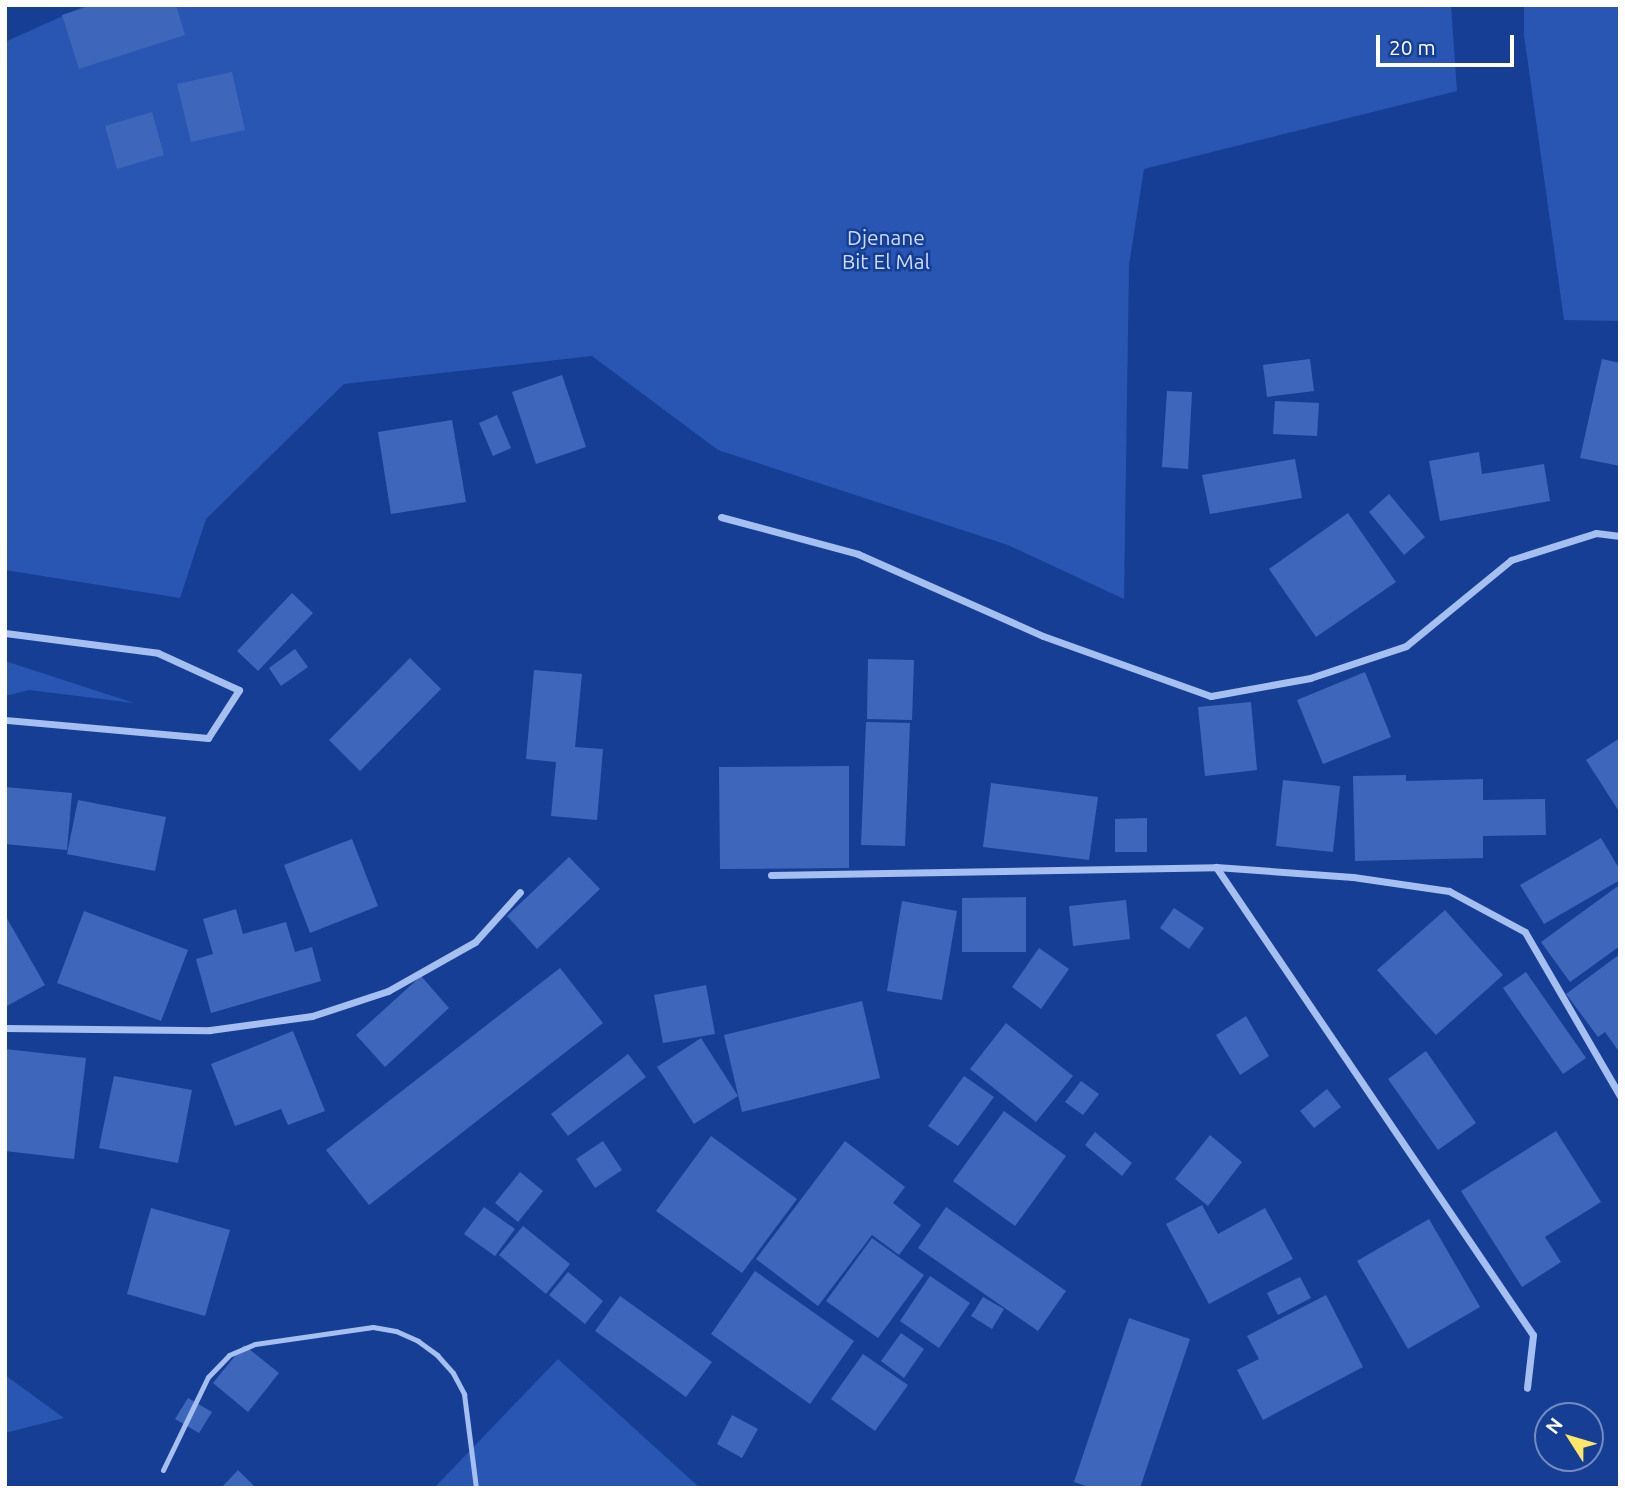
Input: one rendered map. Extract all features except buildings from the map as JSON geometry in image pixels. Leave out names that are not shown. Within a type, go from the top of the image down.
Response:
[{"type":"street","points":[[721,517],[858,554],[1043,636],[1210,696],[1310,678],[1405,646],[1511,560],[1596,533],[1620,536]]},
{"type":"street","points":[[5,634],[158,653],[239,690],[208,738],[5,720]]},
{"type":"street","points":[[771,875],[1216,867],[1353,877],[1449,891],[1525,932],[1620,1096]]},
{"type":"street","points":[[1216,867],[1533,1335],[1527,1388]]},
{"type":"street","points":[[5,1028],[210,1030],[312,1016],[388,991],[475,942],[520,892]]},
{"type":"lane","points":[[163,1470],[208,1377],[229,1355],[255,1344],[373,1327],[418,1341],[437,1355],[453,1373],[464,1394],[476,1488]]},
{"type":"green space","name":"Djenane Bit El Mal","points":[[87,5],[1451,5],[1457,91],[1144,169],[1129,265],[1124,599],[1008,545],[718,450],[592,356],[344,384],[206,519],[180,598],[5,570],[5,42]]},
{"type":"green space","points":[[1524,5],[1620,5],[1620,321],[1564,320],[1524,35]]},
{"type":"green space","points":[[5,661],[134,703],[29,690],[5,696]]},
{"type":"green space","points":[[558,1359],[700,1488],[434,1488]]},
{"type":"green space","points":[[5,1375],[64,1418],[5,1433]]}]
